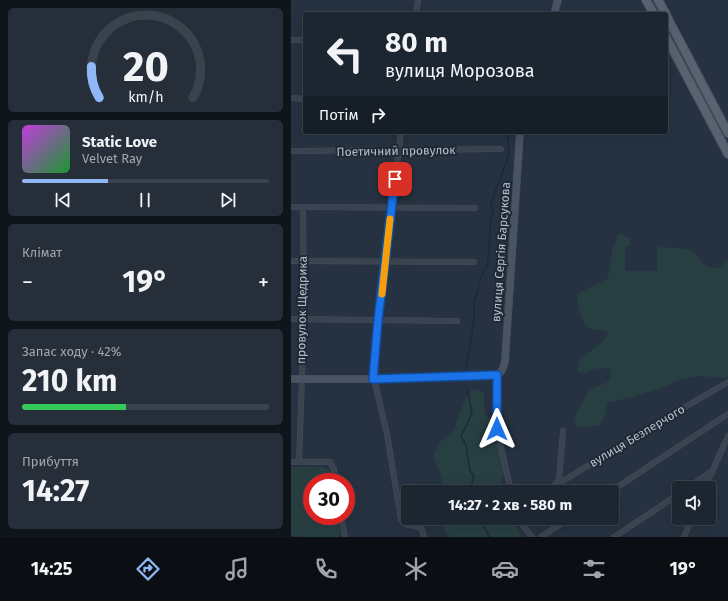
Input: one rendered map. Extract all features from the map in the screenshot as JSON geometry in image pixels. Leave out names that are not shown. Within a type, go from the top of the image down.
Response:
[{"type":"main road","points":[[555,12],[558,0]]},
{"type":"main road","points":[[646,0],[653,12]]},
{"type":"main road","points":[[658,0],[665,12]]},
{"type":"main road","points":[[668,18],[728,134]]},
{"type":"main road","points":[[668,41],[728,154]]},
{"type":"main road","name":"вулиця Сергія Барсукова","points":[[499,374],[505,361],[520,134]]},
{"type":"main road","points":[[291,379],[373,379],[499,374]]},
{"type":"street","points":[[416,12],[417,0]]},
{"type":"street","points":[[291,40],[303,40]]},
{"type":"street","points":[[291,98],[303,98]]},
{"type":"street","points":[[401,134],[378,320],[373,379],[387,434],[401,520],[403,524],[419,526],[424,537]]},
{"type":"street","name":"Поетичний провулок","points":[[291,152],[501,149]]},
{"type":"street","points":[[291,207],[391,206],[475,208]]},
{"type":"street","name":"провулок Щедрика","points":[[299,462],[304,319],[303,207]]},
{"type":"street","points":[[291,262],[474,262]]},
{"type":"street","points":[[291,319],[457,321]]},
{"type":"street","points":[[499,374],[497,429],[509,485]]},
{"type":"street","name":"вулиця Безперчого","points":[[556,485],[728,382]]},
{"type":"street","points":[[619,486],[728,414]]},
{"type":"street","points":[[554,485],[559,479],[563,432]]},
{"type":"street","points":[[708,481],[728,436]]},
{"type":"street","points":[[291,462],[329,462],[334,468],[334,473]]},
{"type":"street","points":[[698,481],[711,472]]},
{"type":"street","points":[[616,536],[672,499]]},
{"type":"street","points":[[343,525],[345,537]]},
{"type":"street","points":[[523,525],[532,537]]},
{"type":"street","points":[[541,537],[559,525]]},
{"type":"street","points":[[684,537],[689,525]]},
{"type":"green space","points":[[619,233],[631,239],[630,245],[625,247],[625,271],[657,271],[657,247],[689,250],[697,255],[704,264],[712,267],[719,268],[728,259],[728,377],[722,378],[700,376],[681,379],[664,387],[633,397],[607,403],[605,416],[600,425],[579,427],[574,422],[577,412],[589,390],[610,381],[611,370],[590,370],[583,374],[577,371],[580,360],[604,340],[609,333],[603,330],[593,330],[584,323],[580,313],[577,294],[608,278],[613,248]]},
{"type":"green space","points":[[479,389],[484,394],[484,412],[495,427],[504,466],[501,485],[442,485],[441,475],[433,456],[440,442],[453,432],[466,397],[471,391]]},
{"type":"green space","points":[[291,467],[323,467],[330,470],[330,473],[303,473],[303,525],[339,525],[340,535],[338,537],[307,537],[291,535]]},
{"type":"green space","points":[[442,525],[514,525],[523,537],[450,537]]},
{"type":"waterway","points":[[466,370],[474,322],[474,302],[482,275],[487,266],[489,254],[490,224],[493,212],[491,203],[509,155],[508,139],[509,134]]},
{"type":"waterway","points":[[467,387],[472,414],[461,436],[466,445],[470,471],[474,476],[472,485]]},
{"type":"waterway","points":[[483,525],[489,537]]},
{"type":"slow traffic","points":[[382,294],[390,219]]},
{"type":"route","points":[[395,179],[378,320],[373,379],[497,375],[497,429]]}]
